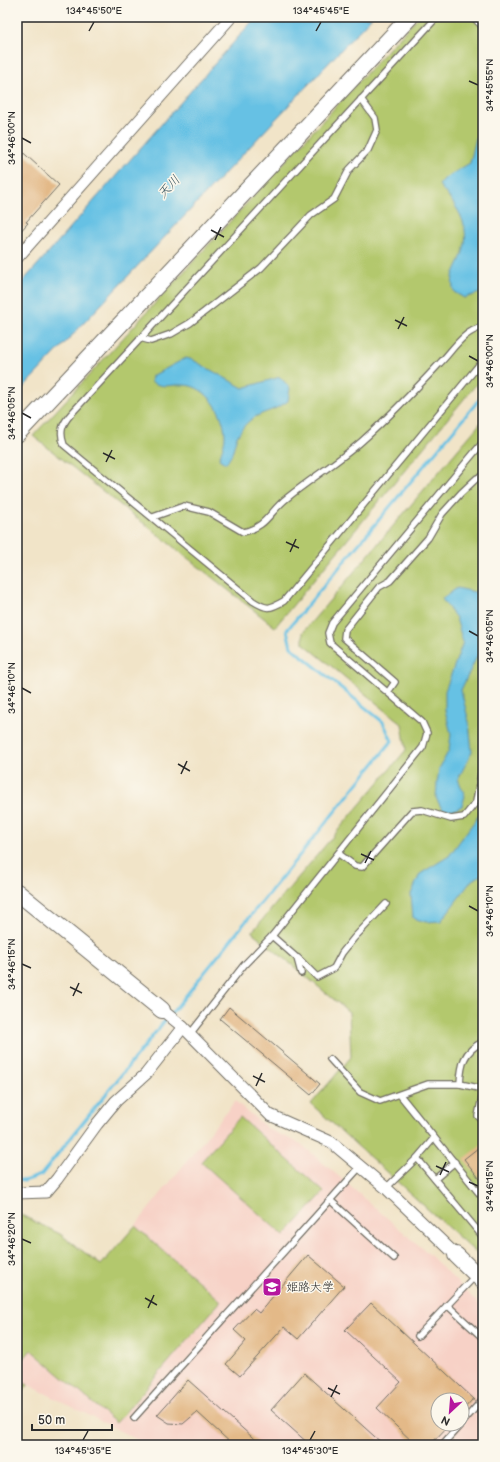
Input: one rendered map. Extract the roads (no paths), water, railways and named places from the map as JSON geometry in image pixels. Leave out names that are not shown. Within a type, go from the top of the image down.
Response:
[{"type":"street","points":[[17,258],[231,17]]},
{"type":"street","points":[[17,434],[410,17]]},
{"type":"street","points":[[17,892],[186,1031],[270,1115],[331,1142],[386,1188],[480,1278]]},
{"type":"street","points":[[17,1193],[46,1192],[116,1101],[146,1074],[186,1031]]},
{"type":"lane","points":[[437,17],[64,422],[60,436],[64,445],[253,601],[262,607],[272,608],[284,601],[483,360]]},
{"type":"lane","points":[[473,17],[483,27]]},
{"type":"lane","points":[[140,338],[151,341],[170,334],[190,322],[261,268],[311,215],[334,199],[350,170],[368,150],[377,130],[375,118],[361,99]]},
{"type":"lane","points":[[153,518],[184,506],[209,512],[243,532],[256,530],[285,499],[321,474],[362,440],[441,363],[463,337],[476,328],[483,327]]},
{"type":"lane","points":[[186,1031],[244,965],[272,936],[423,747],[427,733],[422,722],[330,643],[328,633],[332,623],[483,442]]},
{"type":"lane","points":[[388,692],[395,682],[344,638],[345,630],[379,587],[390,581],[428,538],[442,514],[477,478],[483,476]]},
{"type":"lane","points":[[339,854],[355,866],[362,866],[412,811],[422,810],[451,819],[464,817],[476,802],[483,761]]},
{"type":"lane","points":[[272,936],[317,977],[334,968],[342,953],[354,938],[386,904]]},
{"type":"lane","points":[[297,958],[301,973]]},
{"type":"lane","points":[[460,1084],[461,1063],[477,1045],[483,1042]]},
{"type":"lane","points":[[330,1059],[360,1092],[380,1101],[428,1084],[460,1084],[483,1089]]},
{"type":"lane","points":[[483,1093],[478,1116],[483,1121]]},
{"type":"lane","points":[[400,1095],[483,1198]]},
{"type":"lane","points":[[386,1188],[417,1158],[434,1138]]},
{"type":"lane","points":[[417,1158],[483,1237]]},
{"type":"lane","points":[[435,1179],[455,1162]]},
{"type":"lane","points":[[134,1418],[360,1167]]},
{"type":"lane","points":[[330,1200],[394,1258]]},
{"type":"lane","points":[[418,1336],[447,1305],[480,1278]]},
{"type":"lane","points":[[447,1305],[483,1338]]},
{"type":"lane","points":[[470,1413],[483,1399]]},
{"type":"lane","points":[[442,1445],[453,1432]]},
{"type":"water","name":"天川","points":[[256,17],[372,17],[17,394],[17,288]]},
{"type":"water","points":[[483,131],[483,292],[464,298],[454,292],[452,283],[454,272],[464,249],[465,229],[453,202],[439,185],[445,178],[470,163],[476,138]]},
{"type":"water","points":[[186,358],[193,360],[243,388],[280,377],[290,388],[288,401],[281,406],[255,417],[243,427],[236,438],[230,458],[225,463],[219,459],[225,438],[224,427],[222,418],[213,402],[200,390],[193,387],[184,385],[164,386],[151,382],[152,376]]},
{"type":"water","points":[[457,588],[475,592],[483,601],[483,644],[461,690],[469,722],[472,752],[458,779],[465,796],[462,806],[452,811],[442,809],[436,798],[439,769],[449,750],[451,734],[445,710],[445,691],[463,642],[456,618],[442,599]]},
{"type":"water","points":[[483,813],[483,874],[472,880],[441,921],[426,922],[413,918],[411,894],[420,874],[449,856],[479,815]]},
{"type":"waterway","points":[[171,1014],[392,741],[383,722],[291,647],[287,630],[483,395]]},
{"type":"waterway","points":[[17,1180],[24,1181],[41,1175],[167,1018]]},
{"type":"place","name":"姫路大学","points":[[272,1287]]}]
